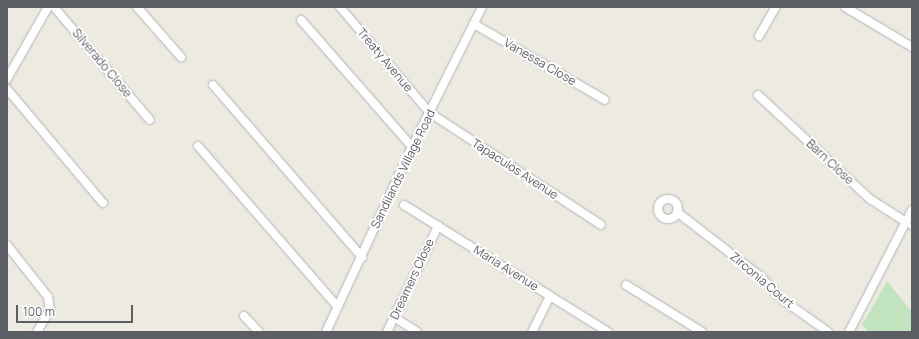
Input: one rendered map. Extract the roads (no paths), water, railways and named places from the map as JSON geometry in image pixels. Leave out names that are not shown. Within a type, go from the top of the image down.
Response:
[{"type":"street","points":[[7,79],[48,7]]},
{"type":"street","name":"Silverado Close","points":[[54,7],[150,120]]},
{"type":"street","points":[[137,7],[181,57]]},
{"type":"street","name":"Treaty Avenue","points":[[340,7],[430,113]]},
{"type":"street","name":"Sandilands Village Road","points":[[326,332],[412,147],[482,7]]},
{"type":"street","points":[[759,36],[776,7]]},
{"type":"street","points":[[845,7],[912,47]]},
{"type":"street","points":[[301,20],[412,147]]},
{"type":"street","name":"Vanessa Close","points":[[474,24],[605,100]]},
{"type":"street","points":[[213,85],[362,257]]},
{"type":"street","points":[[7,89],[103,203]]},
{"type":"street","name":"Barn Close","points":[[758,95],[870,199],[909,225]]},
{"type":"street","name":"Tapaculos Avenue","points":[[430,113],[601,225]]},
{"type":"street","points":[[198,146],[338,307]]},
{"type":"street","name":"Maria Avenue","points":[[404,205],[608,332]]},
{"type":"street","points":[[849,332],[909,225],[912,210]]},
{"type":"street","name":"Zirconia Court","points":[[677,212],[760,276],[784,300],[828,332]]},
{"type":"street","name":"Dreamers Close","points":[[387,332],[438,226]]},
{"type":"street","points":[[7,245],[48,297],[50,309],[37,332]]},
{"type":"street","points":[[626,285],[702,332]]},
{"type":"street","points":[[532,332],[550,296]]},
{"type":"street","points":[[244,316],[259,332]]},
{"type":"street","points":[[394,317],[417,332]]}]
